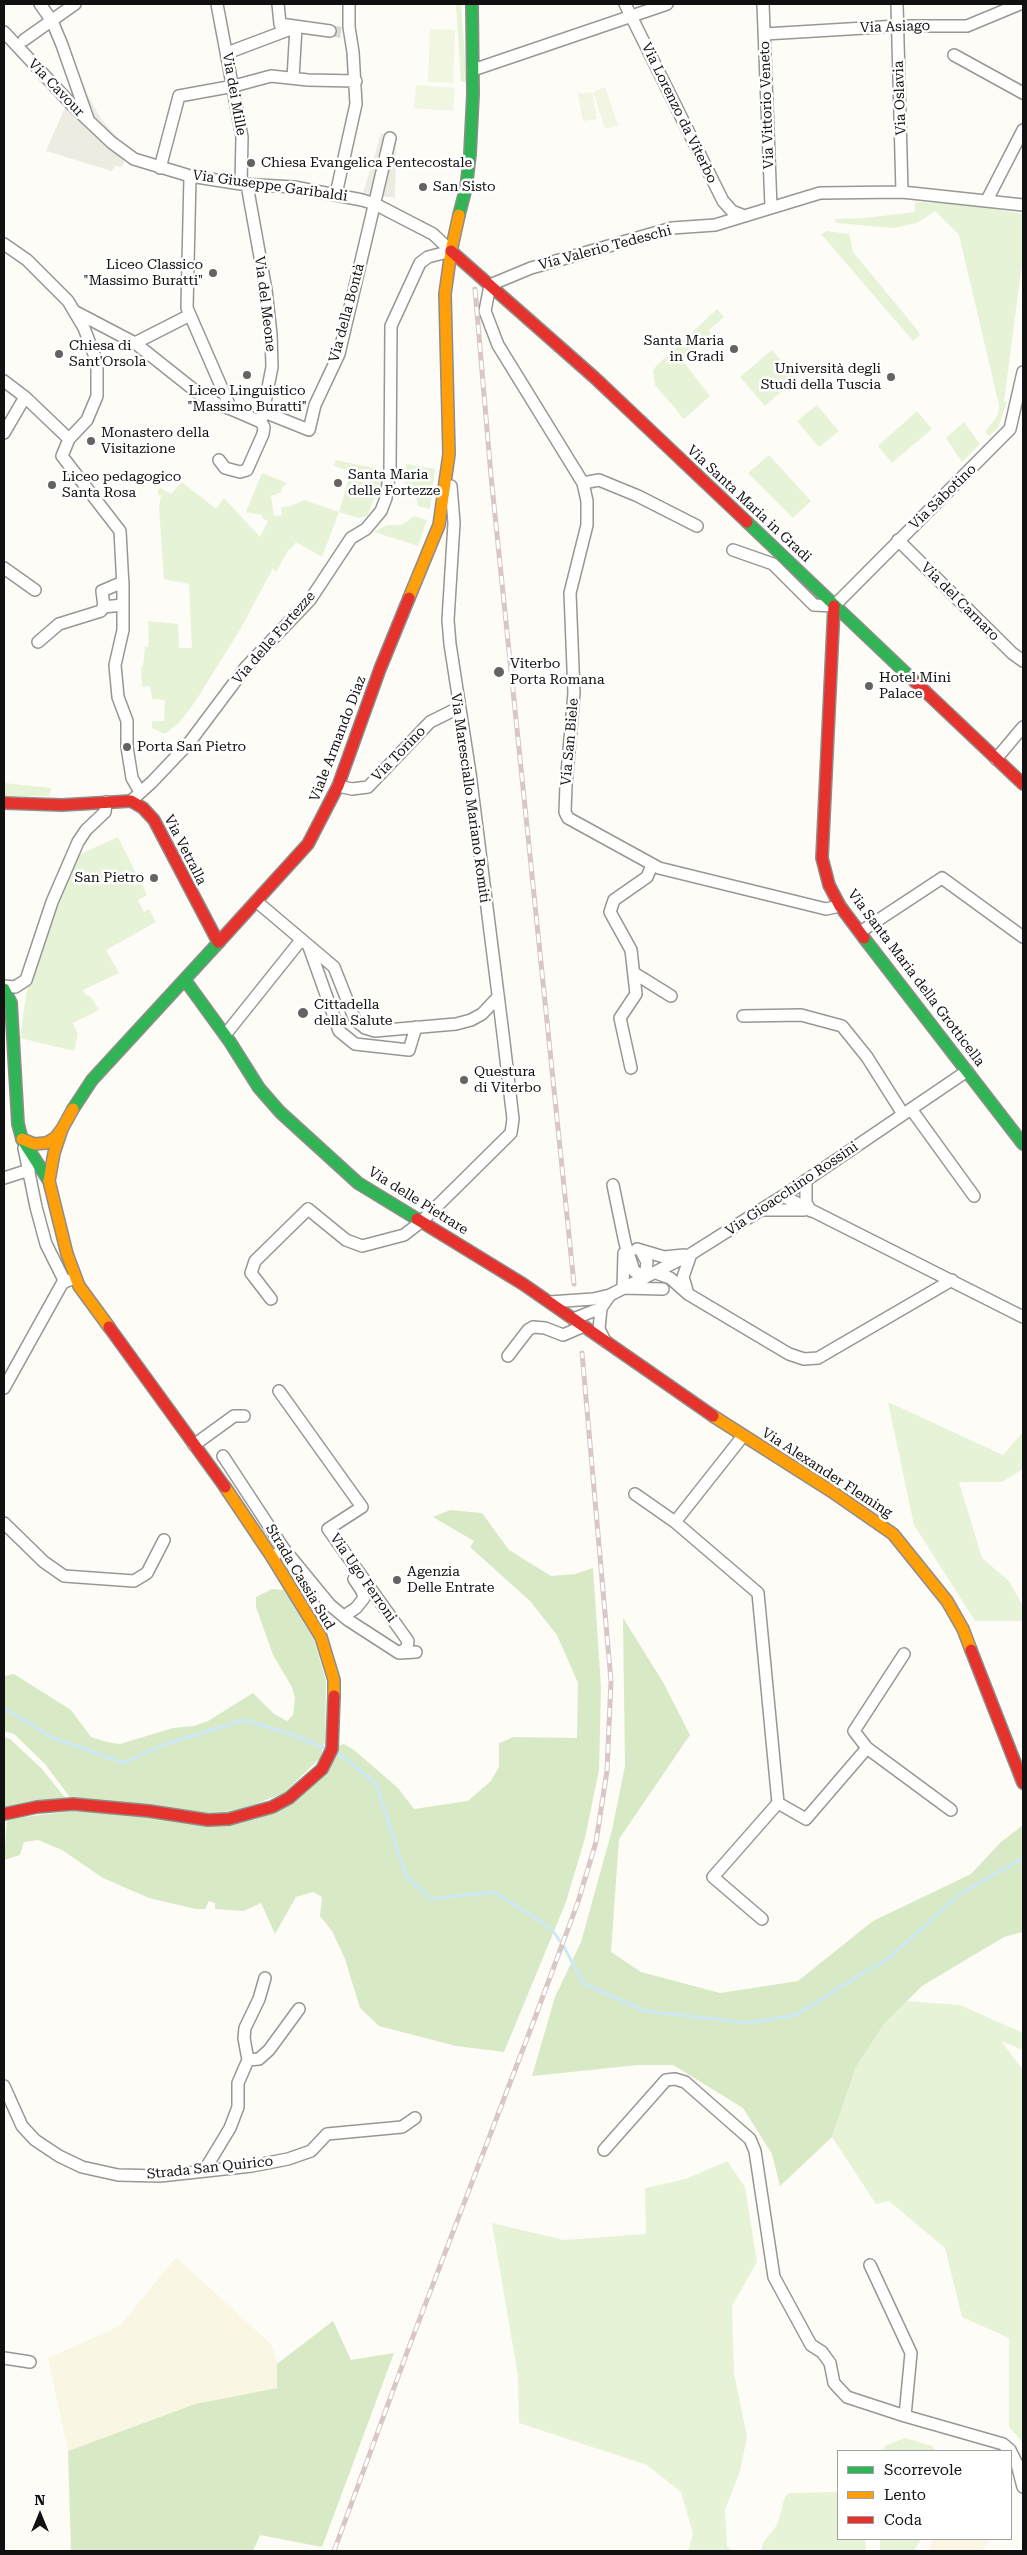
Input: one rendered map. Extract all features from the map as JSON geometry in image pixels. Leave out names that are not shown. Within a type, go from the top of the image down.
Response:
[{"type":"main road","name":"Viale Armando Diaz","points":[[49,1181],[54,1152],[62,1129],[79,1097],[92,1080],[308,844],[338,786],[380,669],[439,525],[448,462],[445,294],[451,251],[466,188],[473,70],[472,4]]},
{"type":"main road","name":"Via Santa Maria in Gradi","points":[[451,251],[595,378],[1023,784]]},
{"type":"main road","name":"Via Santa Maria della Grotticella","points":[[834,606],[822,858],[829,885],[840,906],[1023,1144]]},
{"type":"main road","points":[[4,803],[62,805],[132,801]]},
{"type":"main road","name":"Via Vetralla","points":[[132,801],[143,808],[154,820],[208,928],[218,942]]},
{"type":"main road","name":"Via delle Pietrare","points":[[185,980],[225,1035],[259,1088],[280,1112],[358,1183],[550,1302],[607,1343]]},
{"type":"main road","points":[[4,988],[11,1003],[18,1124],[22,1139],[49,1181]]},
{"type":"main road","points":[[22,1139],[34,1144],[46,1144],[55,1138],[62,1129]]},
{"type":"main road","name":"Strada Cassia Sud","points":[[4,1814],[36,1807],[73,1804],[149,1810],[208,1820],[229,1819],[272,1807],[289,1798],[316,1776],[327,1762],[333,1742],[334,1680],[321,1637],[272,1557],[194,1445],[70,1280],[49,1181]]},
{"type":"main road","name":"Via Alexander Fleming","points":[[607,1343],[743,1436],[831,1491],[893,1534],[947,1600],[964,1629],[1023,1783]]},
{"type":"street","points":[[40,4],[52,21],[76,79],[89,122]]},
{"type":"street","points":[[24,40],[75,4]]},
{"type":"street","name":"Via dei Mille","points":[[217,4],[234,86],[242,137],[244,185]]},
{"type":"street","points":[[278,4],[280,24],[330,31]]},
{"type":"street","points":[[336,194],[356,104],[356,81],[349,33],[349,4]]},
{"type":"street","name":"Via Lorenzo da Viterbo","points":[[625,4],[723,201],[732,211],[742,215]]},
{"type":"street","points":[[473,70],[667,4]]},
{"type":"street","name":"Via Vittorio Veneto","points":[[763,4],[771,207]]},
{"type":"street","name":"Via Oslavia","points":[[897,4],[902,192]]},
{"type":"street","name":"Via Asiago","points":[[765,34],[898,26],[967,26],[1020,4]]},
{"type":"street","points":[[227,53],[296,27]]},
{"type":"street","points":[[293,78],[296,27]]},
{"type":"street","name":"Via Cavour","points":[[4,32],[89,122],[112,142]]},
{"type":"street","points":[[954,55],[1023,94]]},
{"type":"street","points":[[160,168],[179,96],[234,86],[271,76],[356,81]]},
{"type":"street","points":[[987,200],[1023,130]]},
{"type":"street","points":[[375,204],[390,138]]},
{"type":"street","name":"Via Giuseppe Garibaldi","points":[[112,142],[134,159],[190,176],[244,185],[294,187],[336,194],[375,204],[433,234],[451,251]]},
{"type":"street","points":[[190,176],[187,308],[231,409]]},
{"type":"street","name":"Via del Meone","points":[[219,460],[225,468],[240,472],[247,470],[263,434],[262,417],[272,367],[271,334],[266,290],[244,185]]},
{"type":"street","name":"Via Valerio Tedeschi","points":[[490,285],[531,268],[672,228],[715,225],[742,215],[820,193],[902,192],[1023,205]]},
{"type":"street","name":"Via della Bontà","points":[[262,417],[309,430],[315,405],[339,354],[375,204]]},
{"type":"street","points":[[4,244],[27,260],[50,281],[74,311],[97,362],[97,396],[87,420],[69,439],[62,456],[120,531],[123,630],[115,665],[118,697],[127,721],[127,747],[132,778],[140,792]]},
{"type":"street","name":"Via delle Fortezze","points":[[132,801],[189,743],[246,667],[310,600],[351,538],[366,529],[382,511],[390,470],[391,326],[420,263],[428,257],[451,251]]},
{"type":"street","name":"Via San Biele","points":[[490,285],[485,311],[498,345],[583,483],[587,501],[587,525],[570,593],[574,693],[565,812],[568,818],[652,865],[826,909],[840,906]]},
{"type":"street","points":[[74,311],[135,344],[198,392],[219,405],[262,417]]},
{"type":"street","points":[[135,344],[190,316]]},
{"type":"street","name":"Via Sabotino","points":[[834,606],[1010,429],[1023,372]]},
{"type":"street","points":[[4,381],[28,400],[69,439]]},
{"type":"street","points":[[4,433],[28,400]]},
{"type":"street","name":"Via Maresciallo Mariano Romiti","points":[[422,1221],[512,1133],[513,1119],[470,773],[458,708],[448,620],[454,523],[448,462]]},
{"type":"street","points":[[583,483],[599,480],[638,496],[697,526]]},
{"type":"street","name":"Via del Carnaro","points":[[898,540],[1012,653],[1023,661]]},
{"type":"street","points":[[734,550],[773,564],[814,605],[834,606]]},
{"type":"street","points":[[4,568],[35,590]]},
{"type":"street","points":[[104,607],[102,591],[123,582]]},
{"type":"street","points":[[38,642],[59,624],[101,611],[104,607],[123,605]]},
{"type":"street","name":"Via Torino","points":[[338,786],[352,789],[368,787],[430,722],[458,708]]},
{"type":"street","points":[[996,759],[1023,727]]},
{"type":"street","points":[[4,988],[15,987],[26,980],[52,902],[78,842],[86,830],[105,812],[106,802]]},
{"type":"street","points":[[631,1068],[620,1018],[636,994],[631,950],[610,912],[614,900],[647,877],[652,865]]},
{"type":"street","points":[[860,932],[942,878],[1023,937]]},
{"type":"street","points":[[256,901],[334,967],[355,1020],[366,1028],[375,1031],[471,1020],[482,1014],[498,997]]},
{"type":"street","points":[[305,942],[339,1031],[354,1044],[409,1050],[416,1027]]},
{"type":"street","points":[[225,1035],[305,942]]},
{"type":"street","points":[[634,973],[671,996]]},
{"type":"street","points":[[743,1016],[801,1014],[842,1026],[974,1196]]},
{"type":"street","name":"Via Gioacchino Rossini","points":[[597,1303],[691,1254],[783,1196],[967,1071]]},
{"type":"street","points":[[4,1388],[70,1280],[46,1244],[22,1139]]},
{"type":"street","points":[[4,1178],[29,1170]]},
{"type":"street","points":[[806,1180],[805,1198],[811,1211]]},
{"type":"street","points":[[613,1185],[624,1243],[634,1271],[670,1278],[688,1294],[789,1354],[804,1359],[818,1358],[952,1280]]},
{"type":"street","points":[[783,1196],[786,1208]]},
{"type":"street","points":[[783,1196],[1023,1317]]},
{"type":"street","points":[[271,1299],[251,1274],[255,1262],[308,1208],[346,1240],[362,1246],[404,1235],[422,1221]]},
{"type":"street","points":[[761,1210],[786,1208],[811,1211]]},
{"type":"street","points":[[624,1243],[641,1251],[664,1257],[691,1254],[684,1278],[688,1294]]},
{"type":"street","points":[[624,1243],[623,1288],[663,1289],[688,1294]]},
{"type":"street","points":[[641,1251],[647,1262],[650,1275],[663,1289]]},
{"type":"street","points":[[550,1302],[597,1303]]},
{"type":"street","points":[[574,1318],[597,1303]]},
{"type":"street","points":[[597,1303],[599,1329],[607,1343]]},
{"type":"street","points":[[508,1356],[528,1330],[534,1327],[545,1328],[563,1335],[584,1326]]},
{"type":"street","name":"Via Ugo Ferroni","points":[[223,1456],[284,1549],[330,1605],[399,1653],[407,1648],[408,1641],[328,1529],[362,1507],[279,1391]]},
{"type":"street","points":[[194,1445],[242,1414]]},
{"type":"street","points":[[675,1522],[743,1436]]},
{"type":"street","points":[[636,1494],[675,1522],[758,1593],[778,1803],[713,1877],[762,1919]]},
{"type":"street","points":[[4,1523],[44,1562],[64,1576],[134,1581],[147,1573],[164,1540]]},
{"type":"street","points":[[272,1557],[284,1549]]},
{"type":"street","name":"Via Ugo Ferroni","points":[[335,1551],[362,1591],[364,1598],[356,1608],[344,1616]]},
{"type":"street","points":[[399,1653],[416,1652]]},
{"type":"street","points":[[904,1654],[854,1731],[867,1748],[951,1810]]},
{"type":"street","points":[[778,1803],[806,1819],[867,1748]]},
{"type":"street","points":[[204,2171],[230,2128],[238,2106],[238,2083],[248,2060],[244,2038],[245,2028],[259,1999],[265,1978]]},
{"type":"street","points":[[248,2060],[259,2059],[269,2050],[299,2008]]},
{"type":"street","points":[[604,2150],[666,2080],[675,2079],[685,2082],[750,2138],[755,2151],[774,2277],[811,2345],[822,2352],[830,2363],[834,2383],[846,2396],[905,2416],[1003,2444],[1010,2450]]},
{"type":"street","name":"Strada San Quirico","points":[[4,2086],[22,2126],[35,2140],[59,2156],[82,2167],[118,2175],[160,2176],[288,2159],[310,2151],[327,2134],[402,2127],[415,2118]]},
{"type":"street","points":[[870,2265],[911,2353],[905,2416]]},
{"type":"street","points":[[4,2358],[30,2362]]},
{"type":"street","points":[[1012,2454],[1017,2464],[1023,2487]]},
{"type":"shaded area","points":[[84,88],[101,119],[128,150],[122,167],[115,166],[112,171],[46,151],[70,96]]},
{"type":"shaded area","points":[[381,134],[396,136],[395,198],[363,193]]},
{"type":"shaded area","points":[[176,2257],[272,2345],[277,2364],[277,2388],[195,2404],[68,2451],[48,2358],[120,2326]]},
{"type":"shaded area","points":[[933,2540],[990,2540],[981,2551],[928,2551]]},
{"type":"green space","points":[[456,4],[461,4],[467,82],[461,82]]},
{"type":"green space","points":[[430,29],[455,30],[453,83],[428,82]]},
{"type":"green space","points":[[416,85],[455,88],[453,111],[414,108]]},
{"type":"green space","points":[[605,87],[618,125],[605,129],[593,92]]},
{"type":"green space","points":[[592,92],[597,119],[583,121],[578,94]]},
{"type":"green space","points":[[915,202],[967,204],[1023,214],[1023,257],[1004,401],[1007,402],[998,428],[989,436],[985,432],[998,415],[999,405],[959,235],[935,211],[917,223],[893,228],[837,223],[834,219],[864,218],[915,212]]},
{"type":"green space","points":[[827,231],[849,234],[853,252],[919,332],[920,335],[913,341],[821,234]]},
{"type":"green space","points":[[717,309],[724,317],[709,330],[711,334],[682,360],[710,396],[684,419],[655,385],[653,371],[656,366]]},
{"type":"green space","points":[[772,350],[796,378],[765,406],[740,377]]},
{"type":"green space","points":[[817,405],[839,431],[819,447],[797,421]]},
{"type":"green space","points":[[917,411],[932,429],[892,463],[878,446]]},
{"type":"green space","points":[[964,422],[980,444],[962,462],[946,438]]},
{"type":"green space","points":[[769,455],[811,501],[793,518],[748,473]]},
{"type":"green space","points":[[336,460],[383,470],[382,482],[367,516],[359,518],[339,512],[351,471],[334,466]]},
{"type":"green space","points":[[406,464],[435,469],[430,509],[418,506],[416,495],[405,483]]},
{"type":"green space","points":[[262,473],[287,483],[281,489],[282,492],[271,496],[274,516],[282,515],[281,507],[290,506],[304,500],[339,512],[322,557],[296,542],[289,549],[276,572],[273,568],[241,628],[195,702],[179,723],[165,734],[152,728],[152,721],[164,721],[165,700],[152,699],[150,686],[142,687],[141,667],[143,666],[145,647],[148,647],[148,621],[178,624],[179,648],[192,648],[189,584],[164,579],[159,508],[161,495],[158,495],[158,489],[160,488],[171,494],[182,482],[216,509],[224,498],[260,537],[268,521],[262,518],[262,515],[246,512]]},
{"type":"green space","points":[[414,516],[427,520],[418,546],[374,532],[387,525],[402,525]]},
{"type":"green space","points":[[4,783],[51,788],[49,796],[4,796]]},
{"type":"green space","points":[[118,837],[147,895],[138,900],[144,912],[149,909],[156,922],[106,950],[119,973],[83,990],[85,994],[91,997],[99,1010],[73,1023],[78,1034],[74,1051],[20,1038],[26,995],[55,903],[76,856]]},
{"type":"green space","points":[[888,1402],[1003,1455],[1023,1432],[1023,1469],[1002,1482],[959,1482],[982,1558],[1009,1581],[1023,1606],[1023,1621],[975,1621],[914,1525]]},
{"type":"green space","points":[[450,1510],[482,1513],[509,1550],[551,1576],[575,1574],[593,1568],[601,1687],[599,1770],[585,1838],[566,1902],[504,2052],[456,2046],[379,2026],[360,2008],[345,1959],[332,1931],[320,1916],[322,1897],[313,1892],[296,1897],[275,1934],[261,1903],[244,1911],[215,1909],[215,1903],[209,1901],[205,1909],[196,1909],[149,1898],[103,1878],[62,1850],[38,1840],[24,1842],[20,1855],[4,1860],[7,1819],[73,1811],[255,1820],[340,1745],[344,1744],[354,1750],[398,1788],[414,1809],[468,1801],[491,1781],[499,1767],[499,1743],[514,1737],[577,1738],[578,1683],[557,1635],[530,1601],[470,1547],[474,1541],[433,1517]]},
{"type":"green space","points":[[272,1589],[284,1590],[314,1640],[326,1681],[325,1741],[320,1758],[284,1793],[228,1815],[72,1800],[45,1764],[14,1734],[4,1731],[4,1676],[14,1674],[71,1710],[91,1737],[107,1742],[120,1744],[173,1728],[194,1726],[208,1721],[253,1693],[274,1714],[287,1721],[293,1715],[295,1698],[292,1687],[273,1655],[256,1607],[256,1597]]},
{"type":"green space","points":[[623,1618],[663,1682],[690,1735],[619,1839],[611,1952],[641,1972],[720,1993],[798,1981],[873,1921],[971,1874],[1001,1842],[1023,1825],[1023,1932],[1004,1937],[922,1986],[884,2024],[856,2067],[832,2137],[780,2186],[772,2154],[743,2108],[673,2065],[639,2065],[532,2076],[555,1997],[581,1942],[612,1830],[625,1766]]},
{"type":"green space","points":[[4,1737],[10,1739],[41,1768],[67,1800],[4,1809]]},
{"type":"green space","points":[[907,2001],[960,2005],[1023,2033],[1023,2050],[1001,2041],[1023,2070],[1023,2443],[1009,2427],[1009,2338],[962,2317],[945,2248],[889,2201],[876,2204],[832,2137],[856,2067],[884,2024]]},
{"type":"green space","points":[[727,2161],[745,2187],[757,2262],[732,2306],[734,2373],[747,2437],[740,2471],[725,2510],[727,2546],[732,2551],[688,2551],[693,2534],[681,2492],[647,2465],[519,2423],[518,2376],[492,2223],[564,2240],[646,2234],[645,2188],[686,2179]]},
{"type":"green space","points":[[333,2321],[351,2360],[394,2353],[322,2547],[260,2535],[253,2551],[71,2551],[68,2451],[195,2404],[277,2388],[277,2364]]},
{"type":"green space","points":[[905,2438],[932,2446],[935,2450],[883,2450],[885,2446]]},
{"type":"green space","points":[[837,2492],[837,2540],[865,2540],[866,2551],[761,2551],[763,2543],[777,2525],[785,2497],[789,2493]]},
{"type":"green space","points":[[880,2540],[920,2540],[914,2551],[880,2551]]},
{"type":"waterway","points":[[4,1708],[53,1738],[124,1763],[163,1745],[244,1720],[290,1734],[325,1748]]},
{"type":"waterway","points":[[337,1754],[344,1757],[376,1784],[406,1876],[430,1899],[494,1892],[551,1928],[564,1947],[584,1984],[646,2011],[749,2023],[795,2015],[890,1957],[960,1894],[1023,1858]]},
{"type":"tunnel","points":[[330,31],[348,33]]},
{"type":"railway","points":[[475,289],[491,476],[574,1284]]},
{"type":"railway","points":[[334,2551],[409,2347],[578,1902],[596,1842],[607,1771],[611,1681],[582,1353]]},
{"type":"traffic: fast","points":[[459,215],[466,188],[470,154],[473,94],[472,4]]},
{"type":"traffic: fast","points":[[747,522],[911,678]]},
{"type":"traffic: fast","points":[[864,938],[1023,1144]]},
{"type":"traffic: fast","points":[[73,1109],[92,1080],[219,942]]},
{"type":"traffic: fast","points":[[185,980],[230,1042],[259,1088],[280,1112],[358,1183],[417,1219]]},
{"type":"traffic: fast","points":[[4,989],[11,1003],[18,1124],[22,1139],[49,1181]]},
{"type":"traffic: slow","points":[[409,598],[439,525],[449,454],[445,294],[451,251],[459,215]]},
{"type":"traffic: slow","points":[[73,1109],[62,1129],[54,1153],[49,1181],[67,1254],[79,1286],[109,1327]]},
{"type":"traffic: slow","points":[[22,1139],[34,1144],[46,1143],[55,1138],[62,1129]]},
{"type":"traffic: slow","points":[[713,1416],[831,1491],[893,1534],[947,1601],[963,1629],[971,1650]]},
{"type":"traffic: slow","points":[[225,1487],[272,1557],[321,1637],[334,1680],[334,1696]]},
{"type":"traffic: jam","points":[[451,251],[595,378],[747,522]]},
{"type":"traffic: jam","points":[[219,942],[308,844],[338,786],[380,669],[409,598]]},
{"type":"traffic: jam","points":[[834,606],[822,858],[829,885],[840,906],[864,938]]},
{"type":"traffic: jam","points":[[911,678],[1023,784]]},
{"type":"traffic: jam","points":[[4,803],[62,805],[131,801],[143,808],[154,820],[218,942]]},
{"type":"traffic: jam","points":[[417,1219],[523,1284],[713,1416]]},
{"type":"traffic: jam","points":[[109,1327],[225,1487]]},
{"type":"traffic: jam","points":[[971,1650],[1023,1783]]},
{"type":"traffic: jam","points":[[4,1814],[37,1807],[73,1804],[149,1811],[208,1820],[229,1819],[272,1807],[289,1798],[322,1769],[332,1749],[334,1696]]},
{"type":"place","name":"Chiesa Evangelica Pentecostale","points":[[251,163]]},
{"type":"place","name":"San Sisto","points":[[423,187]]},
{"type":"place","name":"Liceo Classico \"Massimo Buratti\"","points":[[213,273]]},
{"type":"place","name":"Santa Maria in Gradi","points":[[734,349]]},
{"type":"place","name":"Chiesa di Sant'Orsola","points":[[59,354]]},
{"type":"place","name":"Liceo Linguistico \"Massimo Buratti\"","points":[[247,375]]},
{"type":"place","name":"Università degli Studi della Tuscia","points":[[891,377]]},
{"type":"place","name":"Monastero della Visitazione","points":[[91,441]]},
{"type":"place","name":"Santa Maria delle Fortezze","points":[[338,483]]},
{"type":"place","name":"Liceo pedagogico Santa Rosa","points":[[52,485]]},
{"type":"place","name":"Viterbo Porta Romana","points":[[499,672]]},
{"type":"place","name":"Hotel Mini Palace","points":[[869,686]]},
{"type":"place","name":"Porta San Pietro","points":[[127,747]]},
{"type":"place","name":"San Pietro","points":[[154,878]]},
{"type":"place","name":"Cittadella della Salute","points":[[303,1013]]},
{"type":"place","name":"Questura di Viterbo","points":[[464,1080]]},
{"type":"place","name":"Agenzia Delle Entrate","points":[[397,1580]]}]
